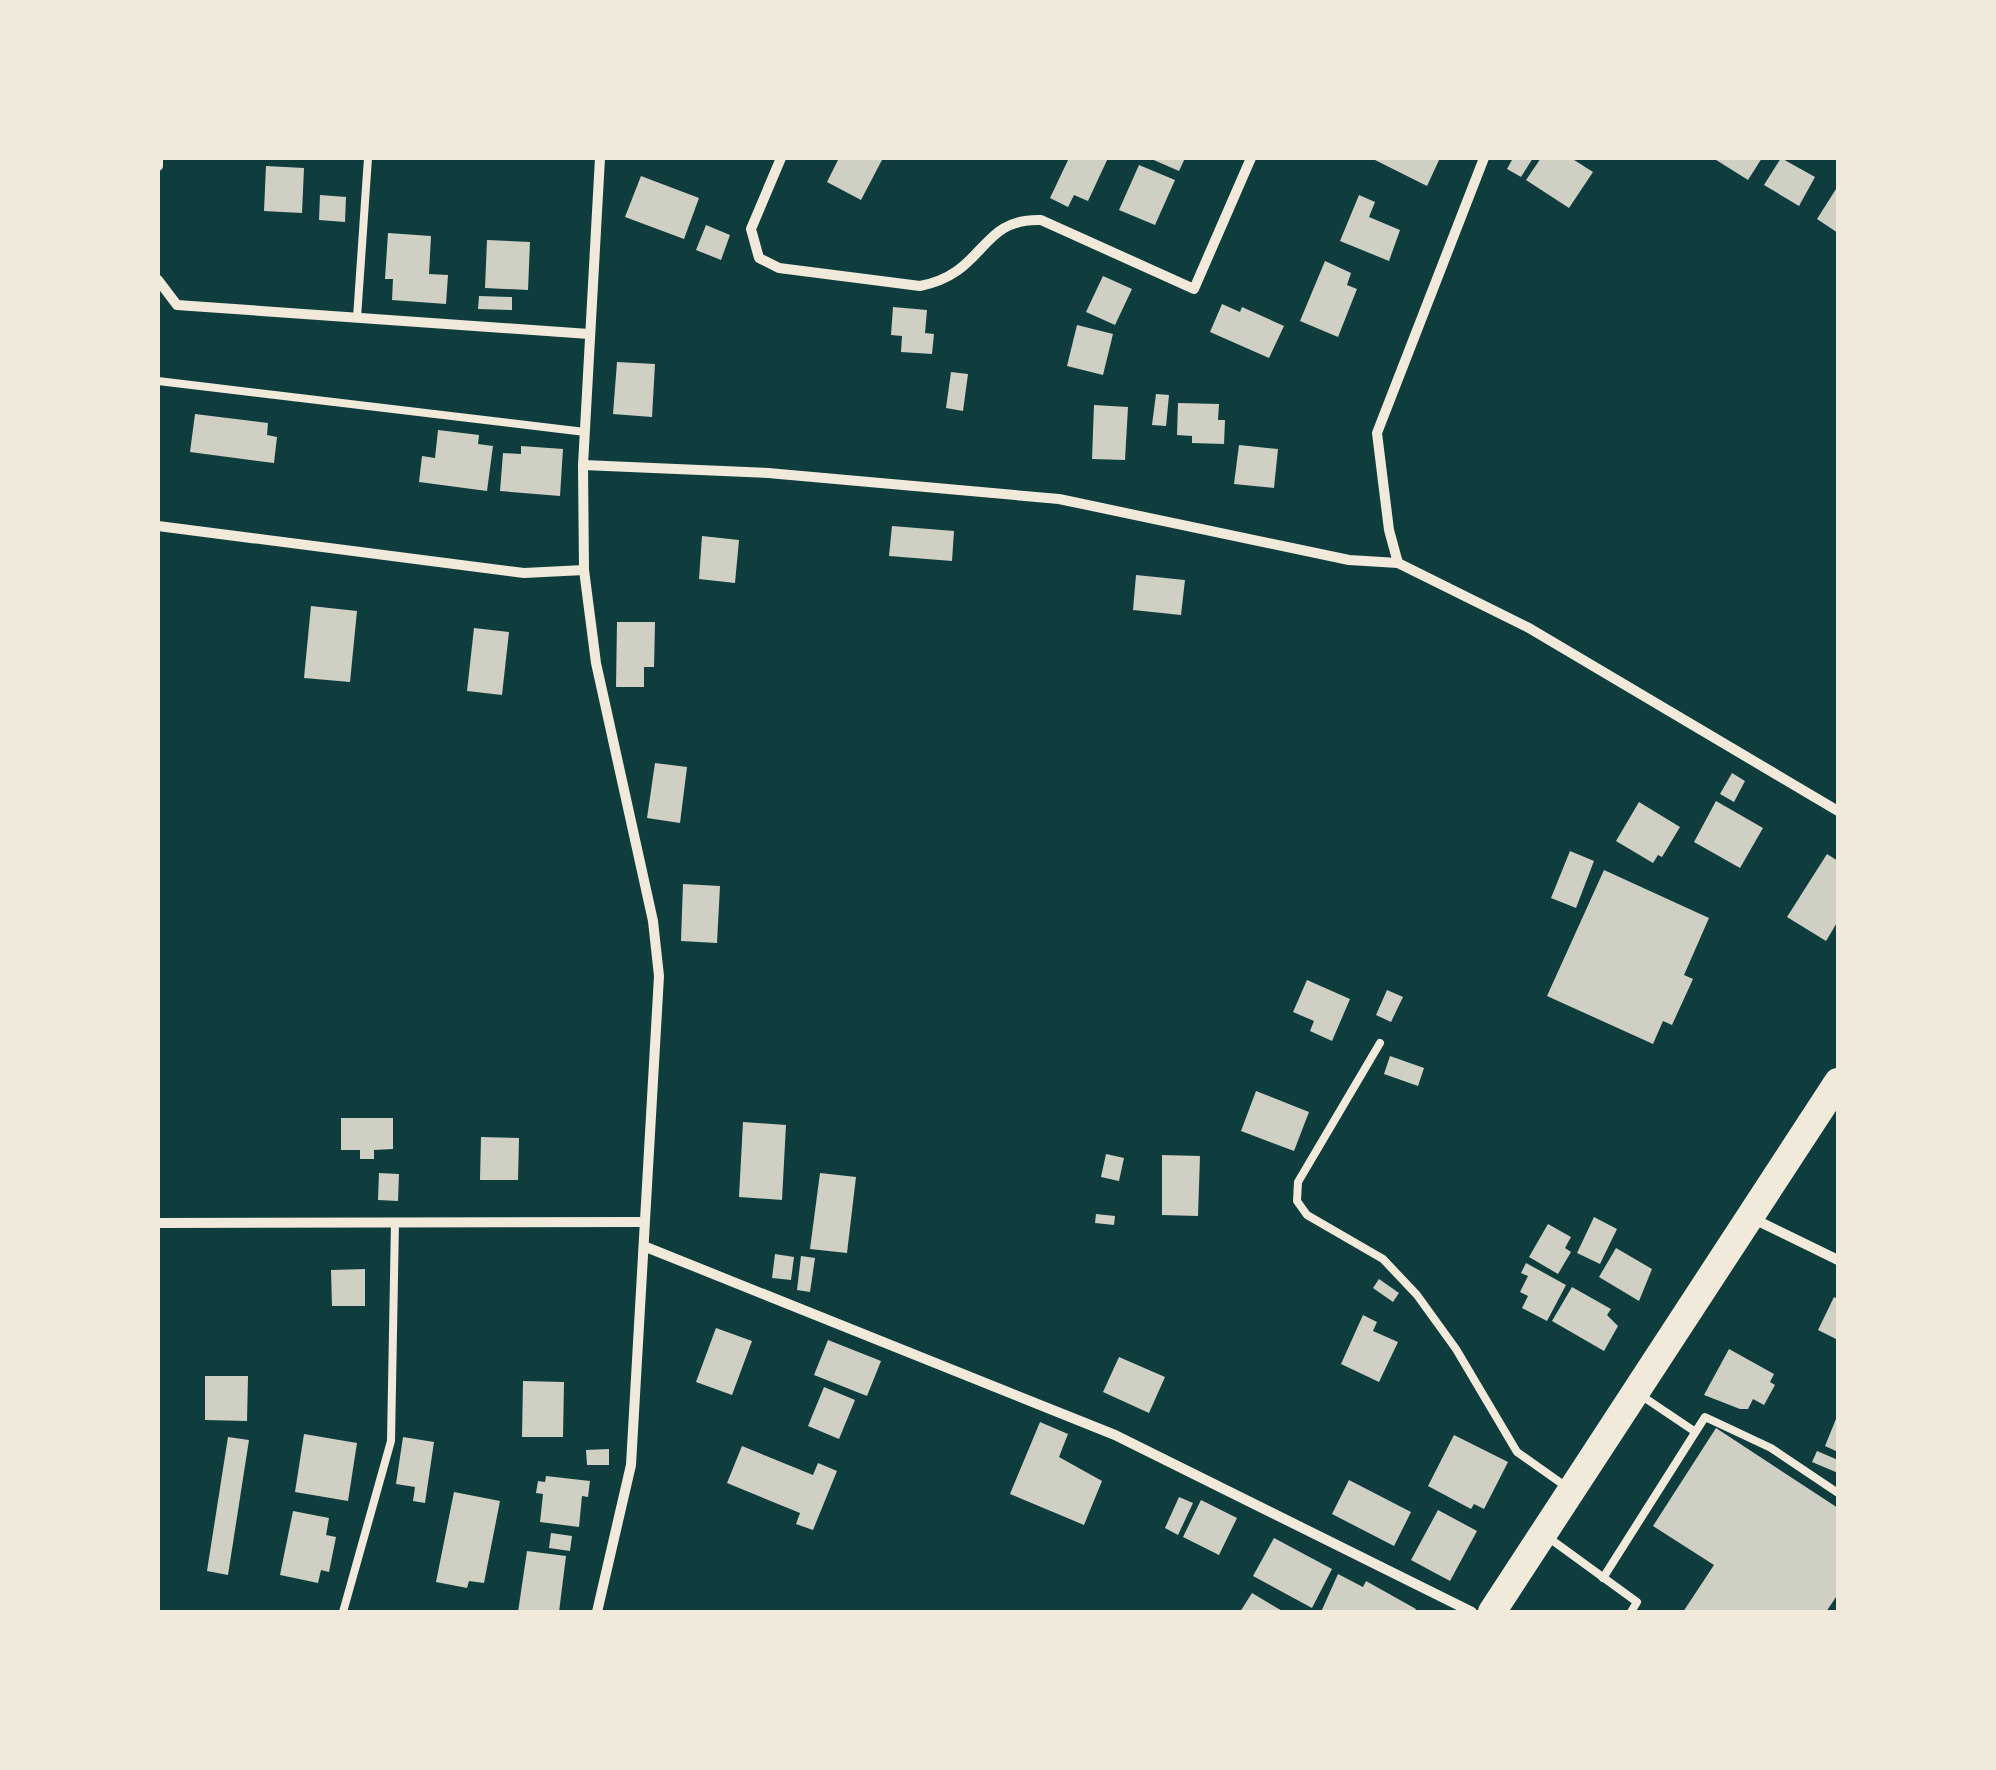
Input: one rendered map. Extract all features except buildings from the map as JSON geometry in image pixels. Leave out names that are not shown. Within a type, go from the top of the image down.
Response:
[{"type":"highway","points":[[1492,1612],[1838,1082]]},
{"type":"street","points":[[158,158],[158,166]]},
{"type":"street","points":[[596,1612],[631,1465],[646,1247],[642,1222],[660,976],[653,921],[596,663],[584,570],[584,432],[600,158]]},
{"type":"street","points":[[782,158],[751,229],[759,258],[779,268],[920,286],[942,282],[964,270],[999,229],[1014,220],[1041,220],[1194,289],[1251,158]]},
{"type":"street","points":[[1398,563],[1388,530],[1377,433],[1484,158]]},
{"type":"street","points":[[158,280],[178,305],[589,334]]},
{"type":"street","points":[[583,465],[768,474],[1059,499],[1349,560],[1398,563],[1528,628],[1838,810]]},
{"type":"street","points":[[158,526],[524,572],[584,570]]},
{"type":"street","points":[[1751,1217],[1838,1260]]},
{"type":"street","points":[[158,1223],[642,1222]]},
{"type":"street","points":[[646,1247],[1115,1435],[1472,1612]]},
{"type":"lane","points":[[357,318],[368,158]]},
{"type":"lane","points":[[158,381],[584,432]]},
{"type":"lane","points":[[1380,1043],[1298,1182],[1297,1201],[1307,1215],[1383,1259],[1406,1283],[1456,1349],[1517,1452],[1572,1491]]},
{"type":"lane","points":[[343,1612],[391,1441],[394,1222]]},
{"type":"lane","points":[[1636,1392],[1694,1430]]},
{"type":"lane","points":[[1603,1578],[1705,1417],[1771,1448],[1838,1494]]},
{"type":"lane","points":[[1544,1534],[1636,1602],[1631,1612]]}]
